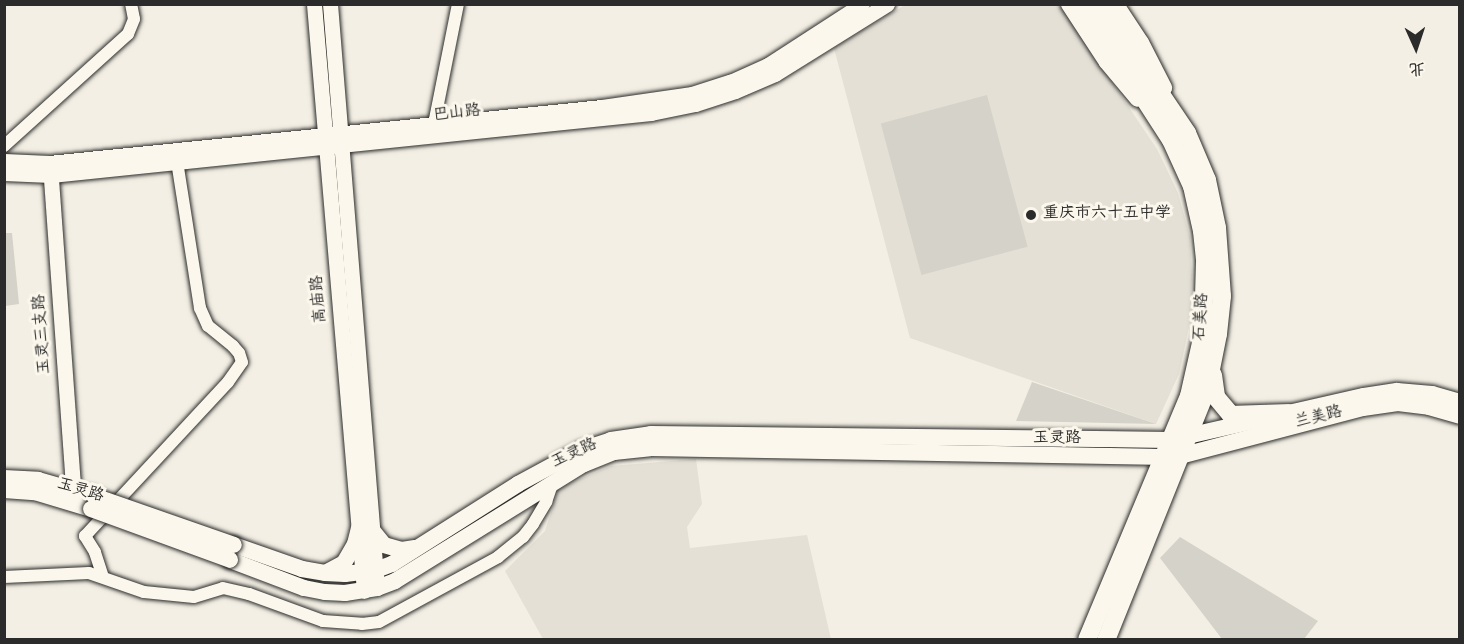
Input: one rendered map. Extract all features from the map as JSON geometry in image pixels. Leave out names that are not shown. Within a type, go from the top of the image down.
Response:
[{"type":"main road","name":"石美路","points":[[1083,4],[1124,54],[1207,180],[1221,260],[1222,296],[1213,365],[1087,639]]},
{"type":"main road","name":"石美路","points":[[1100,4],[1124,54]]},
{"type":"main road","name":"石美路","points":[[1106,639],[1175,447],[1197,366],[1203,334],[1206,298],[1202,231],[1179,136]]},
{"type":"main road","points":[[1213,365],[1216,397],[1231,414],[1288,413]]},
{"type":"main road","name":"兰美路","points":[[1175,447],[1288,413],[1364,396],[1397,391],[1432,394],[1460,402]]},
{"type":"main road","name":"兰美路","points":[[1175,447],[1353,410],[1398,403],[1429,407],[1460,416]]},
{"type":"main road","name":"玉灵路","points":[[232,553],[325,573],[369,572],[392,564],[518,484],[581,450],[611,440],[977,447],[1175,447]]},
{"type":"main road","name":"玉灵路","points":[[4,478],[38,480],[92,503],[232,553],[304,588],[325,592],[371,589],[395,580],[584,464],[650,441]]},
{"type":"main road","name":"玉灵路","points":[[4,490],[74,496]]},
{"type":"main road","points":[[325,573],[344,563],[365,529],[384,545],[402,550],[419,547]]},
{"type":"street","points":[[4,146],[128,34],[134,19],[131,4]]},
{"type":"street","name":"高庙路","points":[[314,4],[333,140],[371,589]]},
{"type":"street","name":"高庙路","points":[[330,4],[333,140]]},
{"type":"street","points":[[434,124],[458,4]]},
{"type":"street","name":"巴山路","points":[[333,140],[434,124],[648,101],[692,94],[730,82],[768,65],[869,7],[888,4]]},
{"type":"street","points":[[1068,4],[1106,62],[1179,136]]},
{"type":"street","points":[[1116,4],[1141,42],[1179,136]]},
{"type":"street","name":"巴山路","points":[[4,173],[333,140],[651,113],[695,104],[776,74],[869,7]]},
{"type":"street","points":[[103,577],[95,552],[86,536],[228,382],[242,362],[233,346],[208,326],[200,308],[176,156]]},
{"type":"street","name":"巴山路","points":[[4,161],[50,169]]},
{"type":"street","name":"玉灵三支路","points":[[50,169],[74,496]]},
{"type":"street","points":[[4,577],[89,573],[130,588],[194,597],[223,588],[249,594],[322,621],[362,624],[379,622],[498,557],[515,544],[533,524],[546,502],[553,481]]},
{"type":"shaded area","name":"重庆市六十五中学","points":[[905,5],[1060,5],[1157,149],[1178,193],[1190,237],[1192,277],[1190,322],[1179,374],[1156,424],[910,338],[834,48]]},
{"type":"shaded area","points":[[987,95],[1028,247],[921,275],[881,123]]},
{"type":"shaded area","points":[[5,233],[12,233],[19,304],[5,306]]},
{"type":"shaded area","points":[[1032,382],[1156,424],[1016,421]]},
{"type":"shaded area","points":[[696,459],[702,504],[687,527],[690,548],[807,535],[831,639],[543,639],[505,571],[545,531],[559,488],[611,466]]},
{"type":"shaded area","points":[[1180,537],[1318,621],[1304,639],[1222,639],[1160,558]]},
{"type":"place","name":"重庆市六十五中学","points":[[1031,215]]}]
